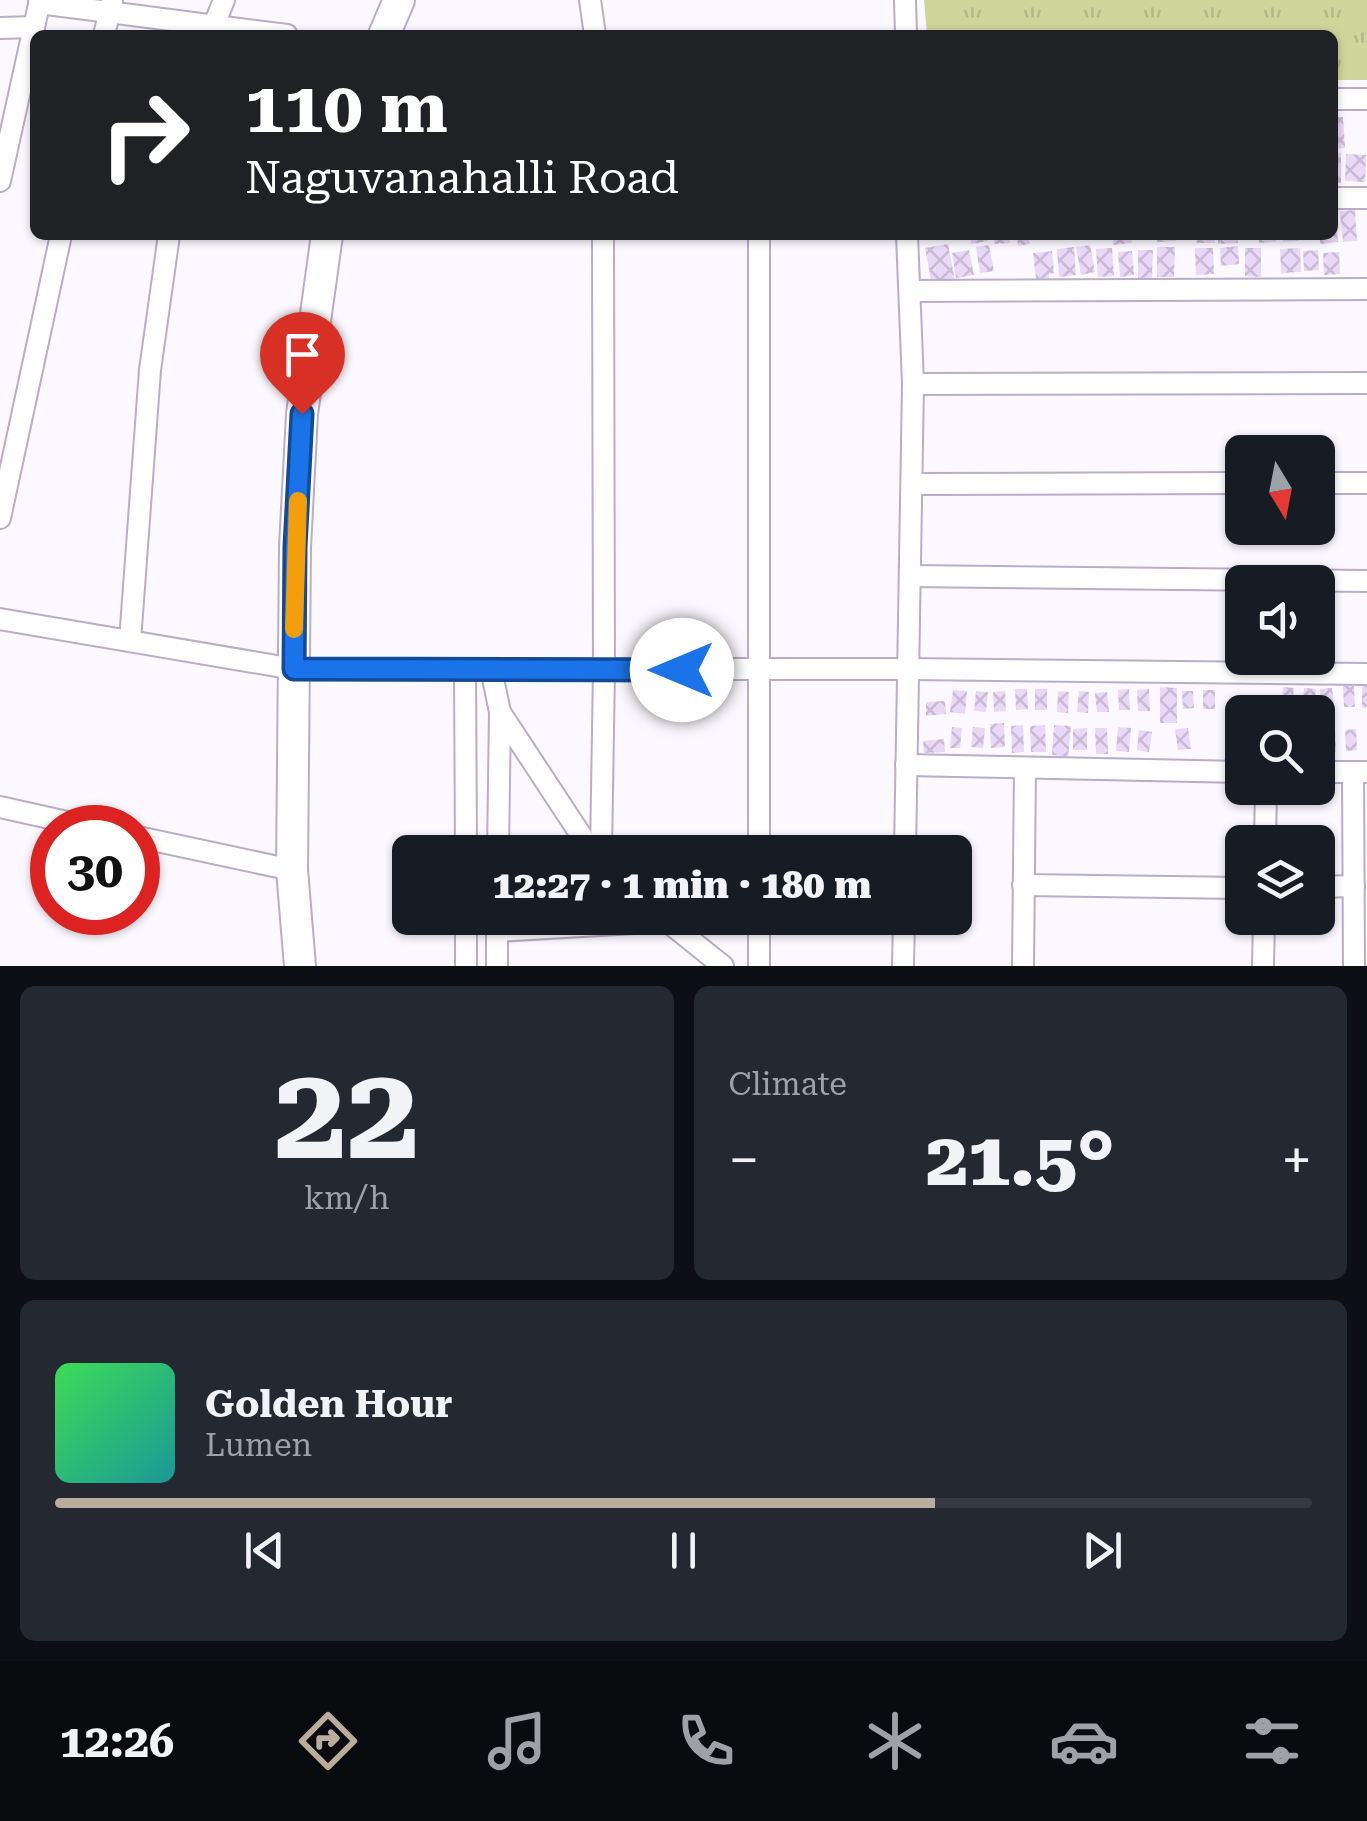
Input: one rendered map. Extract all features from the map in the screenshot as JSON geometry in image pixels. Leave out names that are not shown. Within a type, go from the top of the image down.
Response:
[{"type":"street","points":[[33,30],[39,1],[111,6],[211,30],[224,0]]},
{"type":"street","points":[[386,30],[399,0]]},
{"type":"street","points":[[590,0],[593,30]]},
{"type":"street","points":[[905,0],[906,30]]},
{"type":"street","points":[[0,28],[34,26]]},
{"type":"street","points":[[0,181],[30,44]]},
{"type":"street","points":[[1338,99],[1367,99]]},
{"type":"street","points":[[1338,198],[1367,198]]},
{"type":"street","points":[[0,518],[60,240]]},
{"type":"street","points":[[130,641],[150,370],[168,240]]},
{"type":"street","points":[[300,966],[292,870],[295,547],[302,414],[326,240]]},
{"type":"street","points":[[601,835],[602,240]]},
{"type":"street","points":[[759,240],[759,835]]},
{"type":"street","points":[[905,835],[913,384],[907,240]]},
{"type":"street","points":[[910,291],[1367,289]]},
{"type":"street","points":[[913,384],[1367,383]]},
{"type":"street","points":[[912,484],[1225,483]]},
{"type":"street","points":[[1335,483],[1367,483]]},
{"type":"street","points":[[910,576],[1367,581]]},
{"type":"street","points":[[0,619],[294,669],[1367,674]]},
{"type":"street","points":[[465,669],[466,835]]},
{"type":"street","points":[[491,670],[500,712],[498,835]]},
{"type":"street","points":[[500,712],[581,835]]},
{"type":"street","points":[[906,765],[1225,772]]},
{"type":"street","points":[[1023,966],[1025,768]]},
{"type":"street","points":[[1354,966],[1360,772]]},
{"type":"street","points":[[0,807],[30,814]]},
{"type":"street","points":[[160,842],[292,870]]},
{"type":"street","points":[[1023,885],[1225,888]]},
{"type":"street","points":[[1335,887],[1354,886]]},
{"type":"street","points":[[466,935],[466,966]]},
{"type":"street","points":[[496,966],[497,935]]},
{"type":"street","points":[[685,935],[723,966]]},
{"type":"street","points":[[759,935],[759,966]]},
{"type":"street","points":[[903,966],[904,935]]},
{"type":"street","points":[[1263,966],[1264,935]]},
{"type":"green space","points":[[924,0],[1367,0],[1367,80],[1338,80],[1338,30],[927,30]]},
{"type":"building","points":[[1338,117],[1343,117],[1345,148],[1338,149]]},
{"type":"building","points":[[1338,153],[1341,153],[1338,183]]},
{"type":"building","points":[[1346,154],[1366,155],[1365,182],[1345,181]]},
{"type":"building","points":[[1355,210],[1357,241],[1343,242],[1340,211]]},
{"type":"building","points":[[1112,240],[1132,240],[1132,243],[1113,245]]},
{"type":"building","points":[[1218,240],[1238,240],[1238,243],[1218,244]]},
{"type":"building","points":[[948,244],[955,281],[932,285],[925,248]]},
{"type":"building","points":[[989,245],[994,271],[980,273],[976,247]]},
{"type":"building","points":[[1090,245],[1095,272],[1081,275],[1076,247]]},
{"type":"building","points":[[1238,246],[1239,264],[1221,266],[1220,248]]},
{"type":"building","points":[[1074,247],[1076,275],[1059,277],[1057,249]]},
{"type":"building","points":[[1157,247],[1175,247],[1174,277],[1157,277]]},
{"type":"building","points":[[1112,248],[1114,276],[1098,277],[1096,249]]},
{"type":"building","points":[[1195,248],[1213,248],[1214,274],[1196,275]]},
{"type":"building","points":[[1245,248],[1261,248],[1261,277],[1245,276]]},
{"type":"building","points":[[1300,248],[1301,272],[1281,273],[1280,249]]},
{"type":"building","points":[[969,250],[974,275],[956,278],[952,253]]},
{"type":"building","points":[[1138,250],[1153,250],[1152,279],[1138,279]]},
{"type":"building","points":[[1318,250],[1319,270],[1304,271],[1303,251]]},
{"type":"building","points":[[1052,251],[1054,273],[1049,278],[1036,279],[1033,253]]},
{"type":"building","points":[[1132,251],[1134,275],[1120,277],[1118,252]]},
{"type":"building","points":[[1339,252],[1340,274],[1324,275],[1323,253]]},
{"type":"building","points":[[1343,686],[1354,686],[1355,707],[1344,707]]},
{"type":"building","points":[[1362,686],[1367,686],[1367,707],[1362,708]]},
{"type":"building","points":[[1160,687],[1177,688],[1177,723],[1160,723]]},
{"type":"building","points":[[1283,687],[1294,688],[1293,695],[1283,695]]},
{"type":"building","points":[[1304,688],[1316,689],[1315,695],[1303,695]]},
{"type":"building","points":[[1332,688],[1333,695],[1320,695],[1320,689]]},
{"type":"building","points":[[1015,689],[1027,689],[1028,709],[1016,710]]},
{"type":"building","points":[[1035,689],[1047,689],[1047,710],[1035,710]]},
{"type":"building","points":[[1129,689],[1130,710],[1119,710],[1118,690]]},
{"type":"building","points":[[1149,689],[1150,711],[1138,711],[1137,690]]},
{"type":"building","points":[[953,690],[967,691],[965,714],[950,712]]},
{"type":"building","points":[[1203,690],[1215,690],[1215,709],[1203,709]]},
{"type":"building","points":[[976,691],[988,692],[986,712],[974,711]]},
{"type":"building","points":[[1005,691],[1006,711],[994,712],[993,692]]},
{"type":"building","points":[[1058,691],[1069,692],[1068,713],[1057,712]]},
{"type":"building","points":[[1079,691],[1089,692],[1088,713],[1077,712]]},
{"type":"building","points":[[1182,691],[1193,691],[1194,708],[1183,709]]},
{"type":"building","points":[[1107,692],[1109,712],[1097,712],[1095,693]]},
{"type":"building","points":[[945,701],[946,714],[926,716],[926,702]]},
{"type":"building","points":[[1004,723],[1005,747],[991,748],[990,724]]},
{"type":"building","points":[[1023,725],[1024,752],[1012,753],[1011,726]]},
{"type":"building","points":[[1045,725],[1046,752],[1031,752],[1030,726]]},
{"type":"building","points":[[1054,725],[1071,726],[1068,757],[1052,755]]},
{"type":"building","points":[[952,727],[962,728],[960,748],[950,748]]},
{"type":"building","points":[[973,727],[985,728],[983,748],[971,747]]},
{"type":"building","points":[[1118,727],[1131,728],[1129,752],[1116,751]]},
{"type":"building","points":[[1087,728],[1087,750],[1073,750],[1073,729]]},
{"type":"building","points":[[1095,728],[1107,728],[1108,754],[1096,754]]},
{"type":"building","points":[[1188,728],[1191,749],[1178,750],[1175,729]]},
{"type":"building","points":[[1356,729],[1357,750],[1346,751],[1345,730]]},
{"type":"building","points":[[1139,730],[1152,732],[1149,752],[1137,750]]},
{"type":"building","points":[[944,739],[945,752],[924,753],[923,741]]},
{"type":"slow traffic","points":[[294,629],[298,501]]},
{"type":"route","points":[[302,414],[294,669],[682,670]]}]
